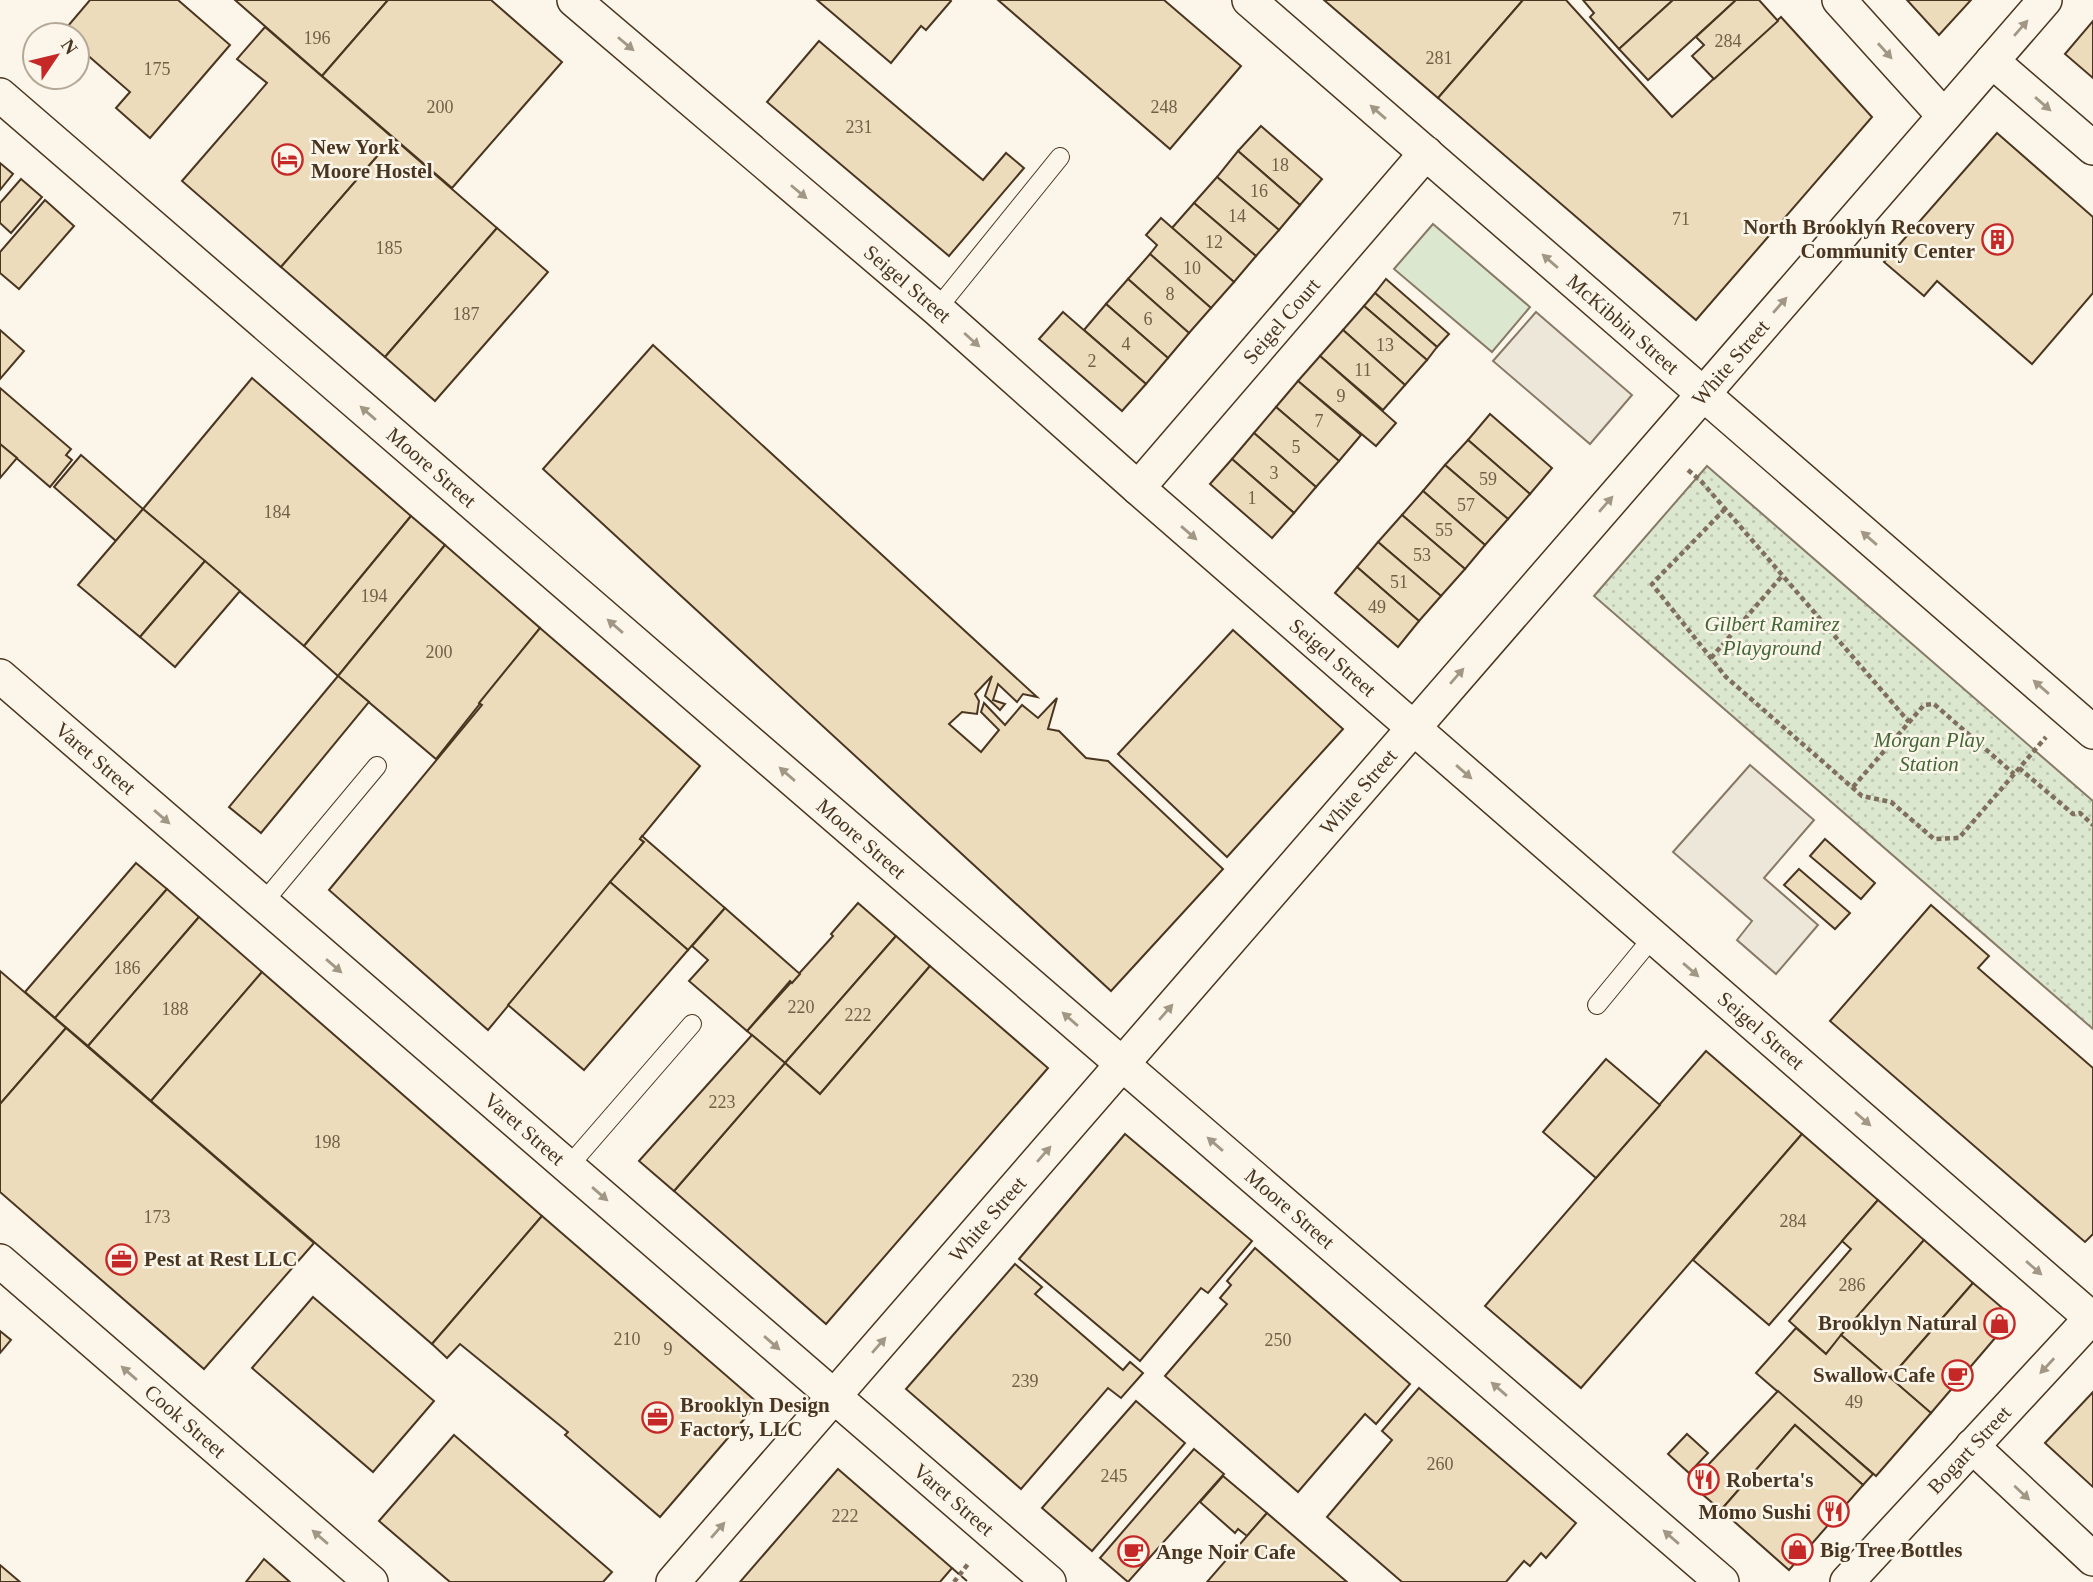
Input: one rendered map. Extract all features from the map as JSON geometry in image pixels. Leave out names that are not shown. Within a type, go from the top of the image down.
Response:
[{"type":"street","name":"Seigel Street","points":[[575,0],[937,309],[1138,488],[2092,1317]]},
{"type":"street","name":"McKibbin Street","points":[[1249,0],[2093,732]]},
{"type":"street","points":[[1839,0],[1944,116]]},
{"type":"street","name":"White Street","points":[[673,1582],[2045,0]]},
{"type":"street","points":[[1992,61],[2093,148]]},
{"type":"street","name":"Moore Street","points":[[0,94],[1723,1582]]},
{"type":"street","name":"Seigel Court","points":[[1138,488],[1426,153]]},
{"type":"street","name":"Varet Street","points":[[0,676],[1049,1582]]},
{"type":"street","name":"Cook Street","points":[[0,1261],[371,1582]]},
{"type":"street","name":"Bogart Street","points":[[1847,1582],[2092,1317]]},
{"type":"street","points":[[1972,1446],[2093,1559]]},
{"type":"lane","points":[[937,309],[1060,157]]},
{"type":"lane","points":[[262,904],[377,766]]},
{"type":"lane","points":[[1598,1005],[1653,937]]},
{"type":"lane","points":[[568,1167],[692,1024]]},
{"type":"path","points":[[1688,470],[1725,509],[1909,723]]},
{"type":"path","points":[[1725,509],[1652,584],[1726,677],[1862,796],[1891,802],[1934,839],[1959,838],[2047,736]]},
{"type":"path","points":[[1711,658],[1782,576]]},
{"type":"path","points":[[1853,788],[1924,705],[1934,704],[2014,774]]},
{"type":"path","points":[[2020,768],[2073,814],[2080,813],[2093,825]]},
{"type":"path","points":[[954,1582],[968,1564]]},
{"type":"green space","points":[[1433,224],[1530,307],[1492,352],[1394,269]]},
{"type":"green space","name":"Gilbert Ramirez Playground","points":[[1707,466],[2093,801],[2093,1029],[1594,596]]},
{"type":"shaded area","points":[[1536,312],[1632,395],[1590,444],[1493,361]]},
{"type":"shaded area","points":[[1750,765],[1814,820],[1764,878],[1818,925],[1776,974],[1737,940],[1752,921],[1673,852]]},
{"type":"building","points":[[90,0],[178,0],[230,45],[150,138],[116,108],[130,92],[91,58],[91,21],[72,21]]},
{"type":"building","points":[[235,0],[388,0],[322,76]]},
{"type":"building","points":[[388,0],[491,0],[562,62],[452,188],[322,76]]},
{"type":"building","points":[[817,0],[951,1],[926,30],[921,26],[891,63]]},
{"type":"building","points":[[998,0],[1164,0],[1241,66],[1170,149]]},
{"type":"building","points":[[1324,0],[1523,0],[1438,98]]},
{"type":"building","points":[[1523,0],[1566,0],[1672,117],[1781,17],[1872,117],[1696,320],[1438,98]]},
{"type":"building","points":[[1583,0],[1673,0],[1619,49],[1590,17],[1594,13]]},
{"type":"building","points":[[1673,0],[1736,0],[1648,80],[1619,49]]},
{"type":"building","points":[[1736,0],[1759,0],[1778,21],[1714,79],[1692,56],[1704,45],[1696,37]]},
{"type":"building","points":[[1907,0],[1971,0],[1939,35]]},
{"type":"building","points":[[2093,21],[2093,78],[2065,54]]},
{"type":"building","name":"New York Moore Hostel","points":[[265,27],[393,138],[281,267],[182,181],[267,83],[237,59]]},
{"type":"building","points":[[819,41],[983,180],[1006,153],[1024,168],[949,256],[767,102]]},
{"type":"building","points":[[1261,126],[1322,179],[1300,205],[1238,151]]},
{"type":"building","name":"North Brooklyn Recovery Community Center","points":[[1997,133],[2093,217],[2093,293],[2032,364],[1937,281],[1924,296],[1884,262]]},
{"type":"building","points":[[393,138],[497,228],[385,357],[281,267]]},
{"type":"building","points":[[1238,151],[1300,205],[1279,230],[1217,177]]},
{"type":"building","points":[[0,163],[13,174],[0,190]]},
{"type":"building","points":[[1217,177],[1279,230],[1256,256],[1194,203]]},
{"type":"building","points":[[21,179],[42,197],[11,233],[0,223],[0,203]]},
{"type":"building","points":[[45,200],[74,226],[19,289],[0,273],[0,252]]},
{"type":"building","points":[[1194,203],[1256,256],[1234,282],[1172,228]]},
{"type":"building","points":[[1161,218],[1234,282],[1211,308],[1150,254],[1157,245],[1146,235]]},
{"type":"building","points":[[497,228],[548,272],[435,401],[385,357]]},
{"type":"building","points":[[1150,254],[1211,308],[1189,333],[1128,279]]},
{"type":"building","points":[[1128,279],[1189,333],[1168,358],[1106,304]]},
{"type":"building","points":[[1386,279],[1449,334],[1437,347],[1375,293]]},
{"type":"building","points":[[1375,293],[1437,347],[1427,360],[1364,306]]},
{"type":"building","points":[[1106,304],[1168,358],[1146,384],[1084,330]]},
{"type":"building","points":[[1364,306],[1427,360],[1405,385],[1343,330]]},
{"type":"building","points":[[1063,312],[1146,384],[1122,411],[1039,339]]},
{"type":"building","points":[[0,330],[24,351],[0,379]]},
{"type":"building","points":[[1343,330],[1405,385],[1383,410],[1320,356]]},
{"type":"building","points":[[653,345],[1037,697],[1023,694],[1017,702],[998,684],[993,700],[1005,704],[1000,710],[985,696],[992,676],[975,694],[979,701],[977,714],[962,712],[949,724],[981,752],[999,730],[981,712],[984,703],[1005,725],[1022,705],[1038,718],[1057,698],[1048,729],[1059,731],[1086,758],[1108,761],[1223,869],[1111,991],[543,469]]},
{"type":"building","points":[[1320,356],[1396,423],[1376,446],[1298,381]]},
{"type":"building","points":[[252,378],[411,516],[304,646],[143,509]]},
{"type":"building","points":[[1298,381],[1361,435],[1339,461],[1276,407]]},
{"type":"building","points":[[0,388],[71,449],[66,455],[72,460],[50,487],[0,444]]},
{"type":"building","points":[[1276,407],[1339,461],[1316,487],[1254,433]]},
{"type":"building","points":[[1490,414],[1552,468],[1530,494],[1468,440]]},
{"type":"building","points":[[1254,433],[1316,487],[1294,513],[1232,459]]},
{"type":"building","points":[[1468,440],[1530,494],[1508,519],[1445,465]]},
{"type":"building","points":[[0,444],[17,458],[0,478]]},
{"type":"building","points":[[81,455],[143,509],[116,541],[54,487]]},
{"type":"building","points":[[1232,459],[1294,513],[1272,538],[1210,484]]},
{"type":"building","points":[[1445,465],[1508,519],[1485,545],[1423,491]]},
{"type":"building","points":[[1423,491],[1485,545],[1465,569],[1402,515]]},
{"type":"building","points":[[143,509],[205,561],[140,637],[78,585]]},
{"type":"building","points":[[1402,515],[1465,569],[1441,596],[1378,542]]},
{"type":"building","points":[[411,516],[445,545],[338,676],[304,646]]},
{"type":"building","points":[[1378,542],[1441,596],[1419,621],[1357,567]]},
{"type":"building","points":[[445,545],[540,628],[436,759],[338,676]]},
{"type":"building","points":[[205,561],[240,591],[175,667],[140,637]]},
{"type":"building","points":[[1357,567],[1419,621],[1398,647],[1335,593]]},
{"type":"building","points":[[540,628],[700,766],[640,839],[644,842],[488,1030],[329,890],[482,705],[479,703]]},
{"type":"building","points":[[1233,630],[1343,729],[1227,857],[1118,754]]},
{"type":"building","points":[[338,676],[369,702],[261,833],[229,807]]},
{"type":"building","points":[[642,836],[725,908],[688,950],[610,882],[644,842],[640,839]]},
{"type":"building","points":[[1825,839],[1875,883],[1861,899],[1810,856]]},
{"type":"building","points":[[136,863],[167,889],[55,1018],[25,992]]},
{"type":"building","points":[[1799,869],[1850,913],[1835,929],[1784,885]]},
{"type":"building","points":[[610,882],[688,950],[584,1070],[508,1005]]},
{"type":"building","points":[[167,889],[199,917],[88,1046],[55,1018]]},
{"type":"building","points":[[858,903],[896,936],[785,1063],[747,1031],[833,936],[831,934]]},
{"type":"building","points":[[1931,905],[1989,956],[1978,968],[2093,1068],[2093,1234],[2085,1242],[1830,1021]]},
{"type":"building","points":[[725,908],[800,974],[792,983],[790,981],[747,1031],[689,981],[708,960],[692,946]]},
{"type":"building","points":[[199,917],[262,972],[151,1101],[88,1046]]},
{"type":"building","points":[[896,936],[930,966],[820,1094],[785,1063]]},
{"type":"building","points":[[930,966],[1048,1068],[826,1324],[674,1191],[785,1063],[820,1094]]},
{"type":"building","points":[[0,971],[66,1028],[0,1104]]},
{"type":"building","points":[[262,972],[542,1216],[432,1344],[151,1101]]},
{"type":"building","points":[[66,1028],[314,1243],[204,1369],[0,1192],[0,1104]]},
{"type":"building","points":[[752,1035],[785,1063],[674,1191],[639,1161]]},
{"type":"building","points":[[1706,1051],[1802,1134],[1581,1388],[1485,1306]]},
{"type":"building","points":[[1606,1059],[1660,1105],[1596,1178],[1543,1132]]},
{"type":"building","points":[[1125,1134],[1252,1241],[1208,1293],[1201,1288],[1140,1361],[1019,1259]]},
{"type":"building","points":[[1802,1134],[1878,1200],[1769,1325],[1693,1260]]},
{"type":"building","points":[[1878,1200],[1924,1240],[1826,1354],[1789,1321],[1851,1249],[1842,1241]]},
{"type":"building","points":[[542,1216],[758,1403],[660,1517],[565,1435],[568,1432],[460,1344],[447,1358],[432,1344]]},
{"type":"building","points":[[1924,1240],[1973,1283],[1890,1378],[1841,1335]]},
{"type":"building","points":[[1255,1248],[1410,1384],[1376,1424],[1365,1414],[1298,1492],[1165,1376],[1227,1304],[1220,1298],[1231,1285],[1227,1281]]},
{"type":"building","points":[[1015,1264],[1042,1287],[1035,1294],[1123,1370],[1130,1362],[1143,1373],[1121,1398],[1108,1388],[1021,1489],[906,1389]]},
{"type":"building","points":[[1973,1283],[2013,1317],[1931,1413],[1890,1378]]},
{"type":"building","points":[[313,1297],[434,1401],[373,1472],[252,1368]]},
{"type":"building","points":[[1796,1328],[1826,1354],[1841,1335],[1931,1413],[1876,1476],[1756,1373]]},
{"type":"building","points":[[0,1331],[11,1340],[0,1353]]},
{"type":"building","points":[[1419,1388],[1576,1523],[1546,1558],[1541,1553],[1530,1566],[1524,1561],[1506,1582],[1402,1582],[1327,1517],[1392,1440],[1382,1431]]},
{"type":"building","points":[[1778,1391],[1873,1474],[1863,1485],[1795,1425],[1721,1510],[1690,1484]]},
{"type":"building","points":[[2093,1392],[2093,1487],[2045,1443]]},
{"type":"building","points":[[1136,1401],[1185,1443],[1092,1551],[1042,1508]]},
{"type":"building","points":[[1795,1425],[1863,1485],[1789,1570],[1721,1510]]},
{"type":"building","points":[[1687,1434],[1708,1453],[1689,1473],[1668,1454]]},
{"type":"building","points":[[454,1435],[612,1572],[603,1582],[450,1582],[379,1521]]},
{"type":"building","points":[[1194,1449],[1224,1474],[1128,1582],[1100,1558]]},
{"type":"building","points":[[838,1469],[952,1568],[940,1582],[740,1582]]},
{"type":"building","points":[[1223,1476],[1267,1513],[1247,1536],[1238,1529],[1235,1533],[1200,1502]]},
{"type":"building","points":[[1267,1513],[1347,1582],[1207,1582]]},
{"type":"building","points":[[264,1559],[290,1582],[246,1582]]},
{"type":"building","points":[[0,1565],[20,1582],[0,1582]]},
{"type":"fence","points":[[952,1568],[967,1581]]},
{"type":"place","name":"New York Moore Hostel","points":[[288,159]]},
{"type":"place","name":"North Brooklyn Recovery Community Center","points":[[1998,239]]},
{"type":"place","name":"Pest at Rest LLC","points":[[121,1259]]},
{"type":"place","name":"Brooklyn Natural","points":[[2000,1323]]},
{"type":"place","name":"Swallow Cafe","points":[[1958,1375]]},
{"type":"place","name":"Brooklyn Design Factory, LLC","points":[[657,1417]]},
{"type":"place","name":"Roberta's","points":[[1703,1480]]},
{"type":"place","name":"Momo Sushi","points":[[1834,1512]]},
{"type":"place","name":"Big Tree Bottles","points":[[1797,1550]]},
{"type":"place","name":"Ange Noir Cafe","points":[[1133,1552]]},
{"type":"park label","name":"Morgan Play Station","points":[[1929,752]]}]
